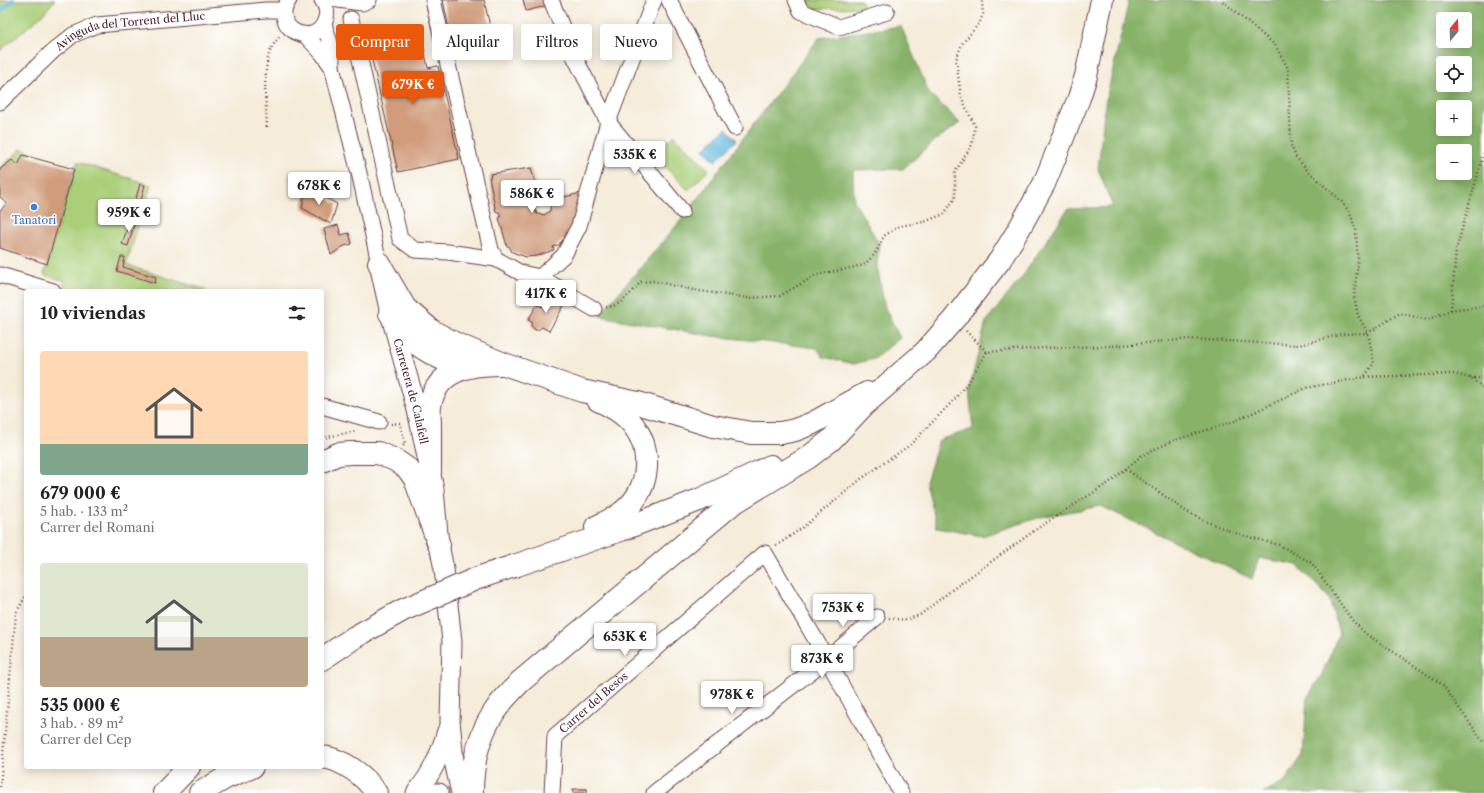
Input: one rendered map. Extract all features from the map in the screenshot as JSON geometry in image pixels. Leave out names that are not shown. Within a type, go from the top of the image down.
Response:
[{"type":"highway","points":[[324,658],[355,637],[403,610],[478,578],[621,530],[699,500],[752,475],[811,442],[864,405],[926,351],[954,319],[1000,260],[1019,229],[1044,184],[1082,91],[1102,0]]},
{"type":"highway","points":[[379,264],[405,308],[432,331],[456,344],[504,364],[582,391],[638,403],[731,431],[781,434],[795,430],[813,423],[893,380]]},
{"type":"highway","points":[[390,313],[408,336],[429,352],[453,364],[464,367]]},
{"type":"highway","points":[[430,471],[430,407],[434,392],[452,373],[464,367],[484,364],[504,364]]},
{"type":"highway","points":[[560,550],[596,527],[621,514],[636,498],[645,479],[645,448],[637,431],[629,420],[610,406],[582,391]]},
{"type":"highway","points":[[472,793],[474,761],[484,731],[497,708],[520,682],[732,504],[802,461],[831,440],[864,405]]},
{"type":"highway","points":[[324,460],[338,454],[378,453],[395,460],[408,469],[415,479],[439,545]]},
{"type":"highway","points":[[324,646],[355,637]]},
{"type":"highway","points":[[324,758],[345,765],[363,778],[376,793]]},
{"type":"highway","points":[[164,793],[186,769]]},
{"type":"highway","points":[[200,793],[227,777],[247,769]]},
{"type":"main road","name":"Carretera de Calafell","points":[[379,264],[390,313],[417,410],[434,490],[439,545],[444,569],[452,641],[450,720],[454,761],[461,793]]},
{"type":"main road","name":"Carretera de Calafell","points":[[416,793],[432,771],[440,756],[450,720]]},
{"type":"main road","points":[[427,793],[440,793]]},
{"type":"street","name":"Carretera de Calafell","points":[[322,0],[327,10],[325,22],[332,49],[332,67],[361,181],[379,264]]},
{"type":"street","points":[[338,0],[366,1]]},
{"type":"street","points":[[432,0],[492,250],[496,259]]},
{"type":"street","points":[[551,0],[574,56],[608,122],[682,211]]},
{"type":"street","points":[[540,277],[564,255],[579,226],[608,122],[654,0]]},
{"type":"street","points":[[669,0],[734,128]]},
{"type":"street","points":[[796,0],[801,11],[839,27],[887,12]]},
{"type":"street","points":[[286,5],[284,16],[289,27],[293,31],[304,34],[317,31],[325,22],[351,19],[366,1]]},
{"type":"street","name":"Avinguda del Torrent del Lluc","points":[[0,102],[52,52],[73,35],[97,25],[266,10],[286,5]]},
{"type":"street","points":[[351,19],[400,238],[415,250],[448,252],[496,259],[521,273],[540,277],[594,308]]},
{"type":"street","name":"Carretera de Calafell","points":[[304,34],[322,53],[332,67]]},
{"type":"street","points":[[0,276],[46,289]]},
{"type":"street","points":[[324,407],[380,422]]},
{"type":"street","points":[[765,553],[827,659],[901,793]]},
{"type":"street","name":"Carrer del Besòs","points":[[552,793],[555,736],[765,553]]},
{"type":"street","points":[[654,793],[827,659],[877,616]]},
{"type":"path","points":[[594,308],[613,307],[623,302],[641,282],[654,281],[694,290],[748,298],[780,296],[816,274],[864,265],[876,254],[884,236],[899,226],[924,222],[944,214],[954,198],[955,172],[972,144],[975,126],[961,97],[956,60],[962,44],[980,22],[983,14],[982,0]]},
{"type":"path","points":[[1222,0],[1274,46],[1288,68],[1291,145],[1296,157],[1308,171],[1342,202],[1350,213],[1356,230],[1358,264],[1354,296],[1358,316],[1368,333],[1374,363],[1364,377]]},
{"type":"path","points":[[267,127],[266,75],[268,57],[276,40],[289,27]]},
{"type":"path","points":[[1451,310],[1456,250],[1484,153]]},
{"type":"path","points":[[954,319],[987,352],[1043,348],[1112,346],[1189,338],[1298,345],[1342,334],[1368,333],[1400,313],[1427,320],[1451,310],[1484,306]]},
{"type":"path","points":[[765,553],[802,528],[862,479],[910,445],[954,400],[970,381],[987,352]]},
{"type":"path","points":[[877,616],[905,620],[920,615],[953,589],[1041,526],[1110,482],[1141,456],[1172,442],[1235,421],[1306,388],[1364,377],[1456,374],[1470,378],[1484,378]]},
{"type":"path","points":[[1470,378],[1484,388]]},
{"type":"path","points":[[380,422],[400,424],[406,443],[399,450],[395,460]]},
{"type":"path","points":[[1126,469],[1187,512],[1235,533],[1279,545],[1312,563],[1352,620],[1366,634],[1442,684],[1484,743]]},
{"type":"path","points":[[0,787],[16,613],[24,599]]},
{"type":"green space","points":[[0,0],[55,0],[43,14],[0,51]]},
{"type":"green space","points":[[806,0],[861,0],[864,7],[815,9]]},
{"type":"green space","points":[[1129,0],[1484,0],[1484,793],[1263,793],[1285,781],[1303,755],[1307,698],[1322,674],[1339,633],[1329,598],[1297,565],[1259,558],[1252,579],[1101,506],[1041,517],[982,536],[937,528],[926,482],[939,440],[973,429],[969,390],[986,322],[1022,277],[1068,209],[1113,207],[1098,169],[1105,104]]},
{"type":"green space","points":[[901,26],[929,93],[960,123],[936,140],[903,169],[853,170],[854,201],[879,244],[877,266],[885,308],[900,338],[874,359],[854,364],[823,357],[817,348],[712,336],[599,316],[682,219],[819,38]]},
{"type":"green space","points":[[674,135],[709,170],[688,190],[654,156]]},
{"type":"green space","points":[[21,149],[31,152],[0,182],[0,168]]},
{"type":"green space","points":[[77,162],[151,185],[126,265],[203,289],[63,289],[65,281],[44,275]]},
{"type":"water","points":[[726,128],[737,140],[715,161],[704,149]]},
{"type":"building","points":[[443,0],[484,0],[489,24],[448,24]]},
{"type":"building","points":[[523,0],[545,0],[546,6],[526,11]]},
{"type":"building","points":[[424,49],[428,68],[438,66],[459,159],[398,172],[372,60],[424,60]]},
{"type":"building","name":"Tanatori","points":[[23,155],[74,169],[47,264],[0,248],[0,211],[7,203],[0,197],[0,169],[12,160],[18,165]]},
{"type":"building","points":[[531,168],[541,204],[533,206],[537,214],[544,215],[550,211],[551,200],[586,192],[574,229],[558,245],[553,247],[554,250],[537,256],[526,257],[512,252],[509,246],[507,246],[499,218],[501,217],[499,212],[496,212],[489,177],[491,177],[490,174]]},
{"type":"building","points":[[140,184],[145,185],[139,208],[134,205]]},
{"type":"building","points":[[306,188],[337,204],[331,224],[302,208]]},
{"type":"building","points":[[130,220],[135,221],[128,246],[122,244]]},
{"type":"building","points":[[338,225],[341,235],[349,233],[352,244],[344,246],[331,255],[324,229]]},
{"type":"building","points":[[121,257],[125,257],[123,267],[156,277],[155,283],[117,271]]},
{"type":"building","points":[[550,294],[565,304],[549,331],[542,327],[535,330],[531,325],[532,322],[528,320],[537,305],[542,307]]},
{"type":"building","points":[[573,789],[587,789],[587,793],[573,793]]},
{"type":"waterway","points":[[0,12],[13,0]]},
{"type":"place","name":"Tanatori","points":[[34,207]]}]
